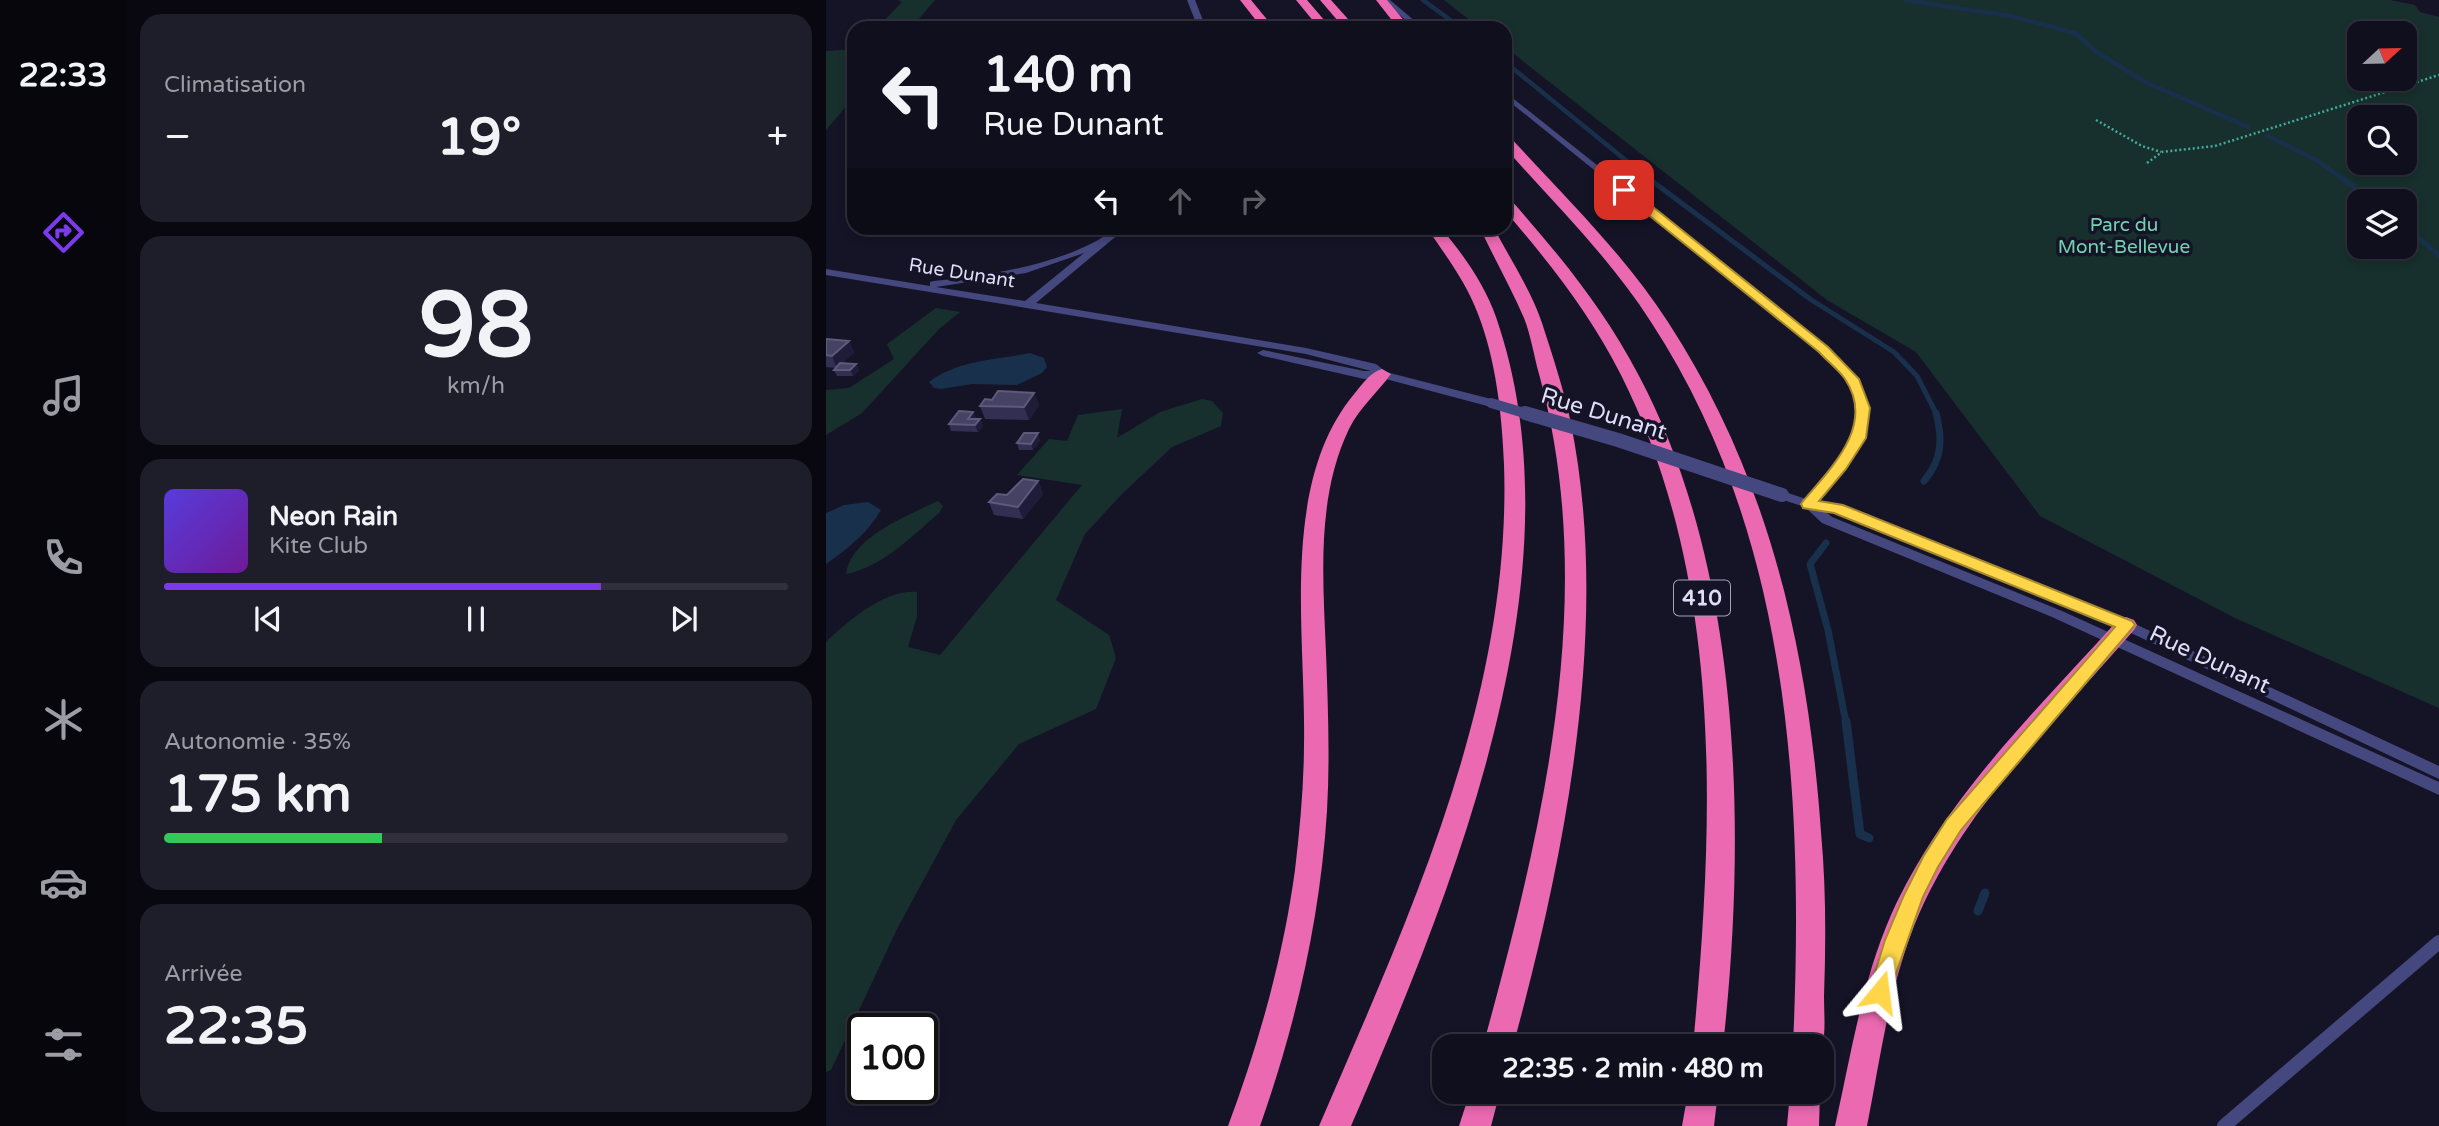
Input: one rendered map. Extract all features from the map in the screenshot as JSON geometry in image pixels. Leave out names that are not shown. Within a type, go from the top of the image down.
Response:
[{"type":"highway","points":[[1245,0],[1262,21]]},
{"type":"highway","points":[[1301,0],[1319,21]]},
{"type":"highway","points":[[1325,0],[1344,21]]},
{"type":"highway","points":[[1383,0],[1399,21]]},
{"type":"highway","points":[[1512,148],[1614,262],[1660,322],[1710,409],[1756,523],[1782,623],[1801,747],[1811,918],[1808,1034]]},
{"type":"highway","name":"410","points":[[1512,210],[1575,285],[1631,376],[1662,449],[1692,552],[1710,648],[1719,764],[1719,904],[1709,1034]]},
{"type":"highway","points":[[1335,1126],[1401,974],[1445,855],[1485,711],[1509,578],[1514,476],[1504,376],[1492,329],[1478,295],[1462,265],[1439,235]]},
{"type":"highway","points":[[1491,235],[1519,286],[1551,379],[1568,471],[1573,553],[1571,650],[1555,787],[1533,905],[1501,1034]]},
{"type":"highway","points":[[1244,1126],[1268,1057],[1290,975],[1309,865],[1316,765],[1313,564],[1317,505],[1325,469],[1338,433],[1351,410],[1382,374]]},
{"type":"highway","points":[[1852,1126],[1887,965],[1904,917],[1930,862],[1969,806],[2120,632]]},
{"type":"highway","points":[[1475,1126],[1481,1104]]},
{"type":"highway","points":[[1698,1126],[1701,1104]]},
{"type":"highway","points":[[1803,1126],[1804,1104]]},
{"type":"street","points":[[1191,0],[1199,21]]},
{"type":"street","points":[[1383,0],[1410,21]]},
{"type":"street","points":[[1512,100],[1824,350],[1848,373],[1861,400],[1864,415],[1861,430],[1849,455],[1809,504]]},
{"type":"street","points":[[915,286],[1027,271],[1068,258],[1112,235]]},
{"type":"street","points":[[1028,304],[1112,235]]},
{"type":"street","name":"Rue Dunant","points":[[826,272],[1091,315],[1364,375],[1382,374],[1618,440],[1809,504],[1828,520],[1990,585],[2120,632],[2439,773]]},
{"type":"street","name":"Rue Dunant","points":[[2120,632],[2439,789]]},
{"type":"lane","points":[[2224,1126],[2439,942]]},
{"type":"path","points":[[2096,120],[2142,146],[2162,152],[2198,150],[2439,75]]},
{"type":"path","points":[[2147,163],[2162,152]]},
{"type":"green space","points":[[897,0],[935,0],[917,21],[884,21],[902,2]]},
{"type":"green space","name":"Parc du Mont-Bellevue","points":[[1444,0],[2390,0],[2415,5],[2420,12],[2439,17],[2439,708],[2235,618],[2040,516],[1916,352],[1827,300],[1512,52],[1512,21],[1471,21]]},
{"type":"green space","points":[[847,50],[847,105],[826,130],[826,51]]},
{"type":"green space","points":[[936,308],[960,312],[939,329],[862,413],[826,435],[826,390],[849,388],[894,359],[887,344]]},
{"type":"green space","points":[[1202,399],[1212,401],[1223,413],[1221,426],[1172,447],[1121,495],[1085,534],[1056,600],[1109,635],[1116,658],[1096,709],[1019,744],[956,820],[897,929],[858,1013],[847,1013],[847,1036],[831,1070],[826,1072],[826,642],[856,616],[880,601],[905,592],[917,592],[917,616],[908,647],[940,655],[1082,485],[1017,475],[1049,439],[1067,441],[1078,415],[1122,409],[1117,438],[1160,412]]},
{"type":"green space","points":[[938,501],[943,506],[939,513],[907,541],[872,565],[846,574],[850,561],[869,539],[882,529]]},
{"type":"water","points":[[1030,353],[1044,358],[1047,367],[1042,373],[1017,385],[972,384],[941,389],[934,388],[929,382],[964,365]]},
{"type":"water","points":[[868,502],[881,510],[876,518],[857,540],[826,564],[826,513],[844,505]]},
{"type":"building","points":[[826,339],[849,341],[832,356],[826,355]]},
{"type":"building","points":[[840,363],[856,364],[850,370],[834,370]]},
{"type":"building","points":[[998,391],[1034,393],[1024,407],[980,406],[985,399],[992,400]]},
{"type":"building","points":[[959,411],[973,412],[968,419],[980,419],[975,425],[949,424]]},
{"type":"building","points":[[1024,433],[1038,433],[1031,444],[1017,443]]},
{"type":"building","points":[[1023,479],[1038,481],[1018,507],[989,502],[997,494],[1007,495]]},
{"type":"waterway","points":[[1423,0],[1452,21]]},
{"type":"waterway","points":[[1905,0],[2010,16],[2075,33],[2095,51],[2145,82],[2248,127]]},
{"type":"waterway","points":[[1512,68],[1650,180]]},
{"type":"waterway","points":[[2268,136],[2318,161],[2344,180]]},
{"type":"waterway","points":[[1648,178],[1810,299],[1894,352],[1917,376],[1936,413]]},
{"type":"waterway","points":[[2342,178],[2357,189]]},
{"type":"waterway","points":[[2417,237],[2439,255]]},
{"type":"waterway","points":[[1924,481],[1938,457],[1940,432],[1936,413]]},
{"type":"waterway","points":[[1826,543],[1810,564],[1828,630],[1846,723]]},
{"type":"waterway","points":[[1846,721],[1860,834],[1869,838]]},
{"type":"waterway","points":[[1978,911],[1985,893]]},
{"type":"route","points":[[1624,190],[1824,350],[1852,379],[1859,392],[1864,415],[1859,438],[1841,466],[1809,504],[1837,509],[1960,556],[2126,625],[1954,825],[1930,862],[1904,917],[1880,992]]}]
